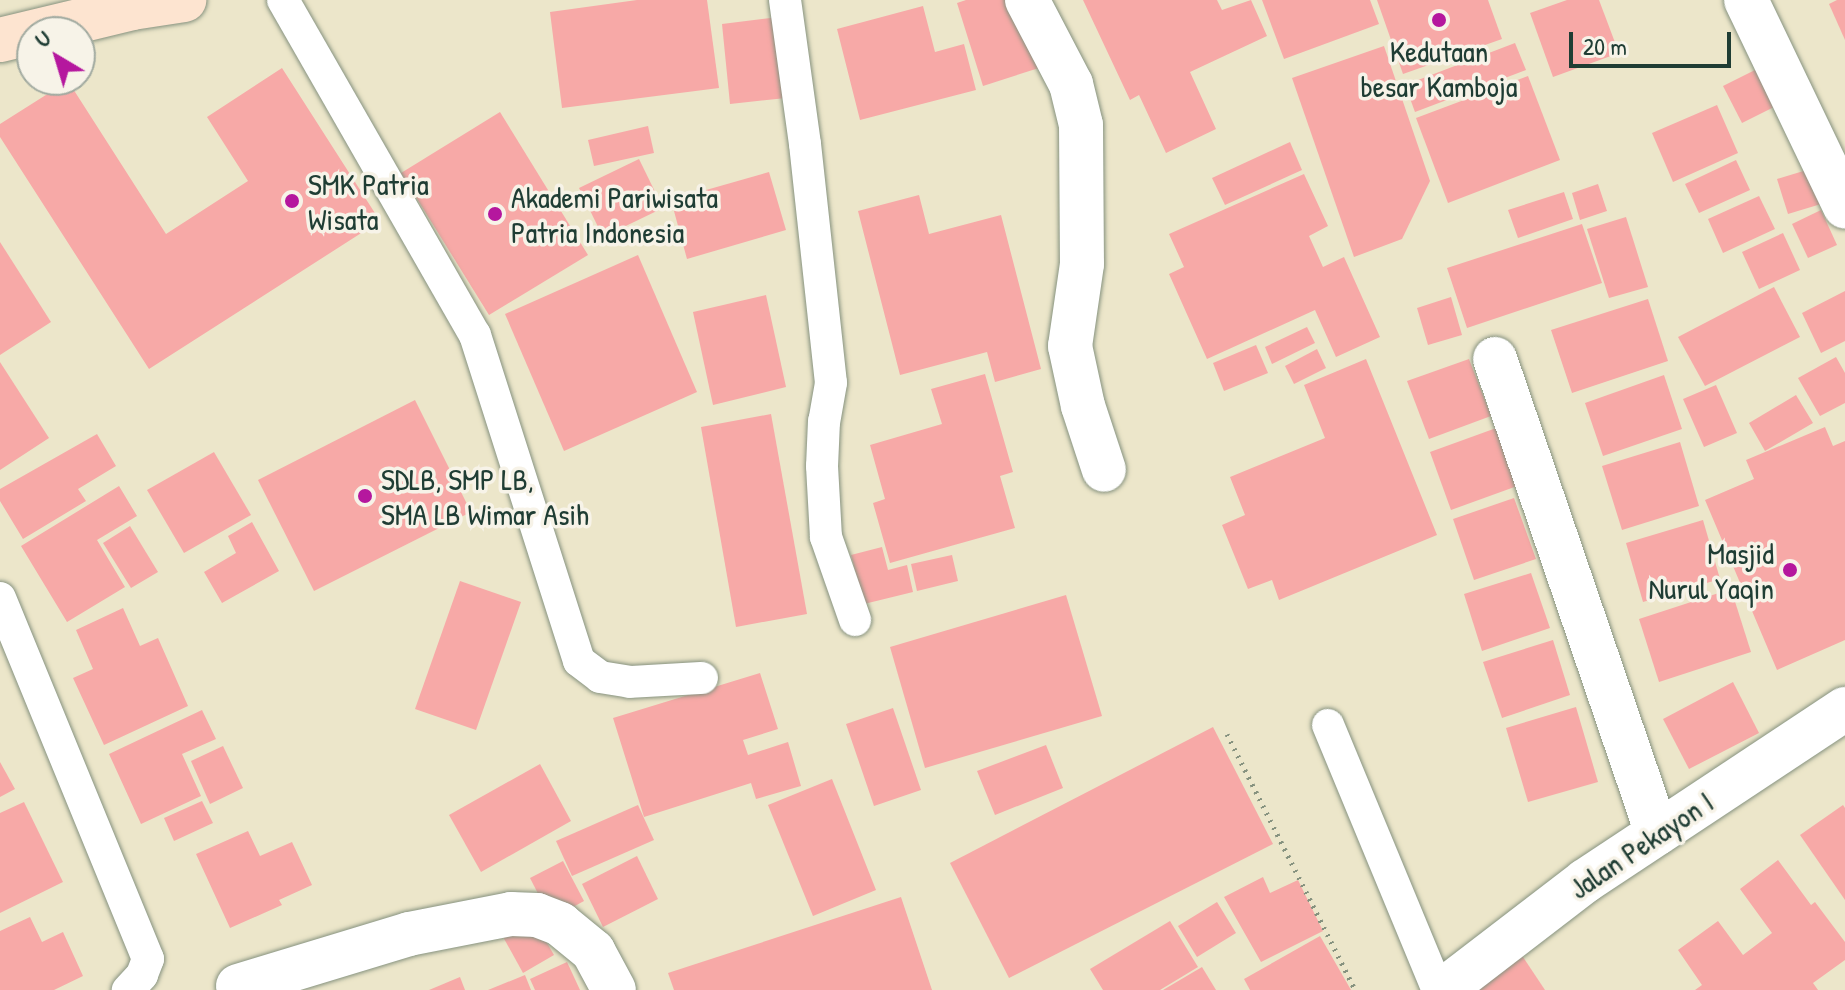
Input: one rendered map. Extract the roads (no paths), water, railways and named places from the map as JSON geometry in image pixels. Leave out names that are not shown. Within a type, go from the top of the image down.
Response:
[{"type":"street","points":[[0,40],[132,8],[184,0]]},
{"type":"street","points":[[1027,0],[1071,84],[1081,125],[1082,264],[1070,346],[1083,406],[1104,470]]},
{"type":"street","points":[[1746,0],[1845,207]]},
{"type":"street","points":[[1495,359],[1657,833]]},
{"type":"street","name":"Jalan Pekayon I","points":[[1440,990],[1585,881],[1845,709]]},
{"type":"street","points":[[238,986],[409,934],[511,914],[537,915],[560,924],[593,951],[614,990]]},
{"type":"lane","points":[[283,0],[475,335],[579,661],[600,677],[630,682],[702,678]]},
{"type":"lane","points":[[785,0],[805,144],[831,383],[823,451],[826,537],[855,620]]},
{"type":"lane","points":[[0,598],[148,959],[142,975],[128,990]]},
{"type":"lane","points":[[1328,725],[1440,990]]},
{"type":"place","name":"Kedutaan besar Kamboja","points":[[1439,20]]},
{"type":"place","name":"SMK Patria Wisata","points":[[292,201]]},
{"type":"place","name":"Akademi Pariwisata Patria Indonesia","points":[[495,214]]},
{"type":"place","name":"SDLB, SMP LB, SMA LB Wimar Asih","points":[[365,496]]},
{"type":"place","name":"Masjid Nurul Yaqin","points":[[1790,570]]}]
